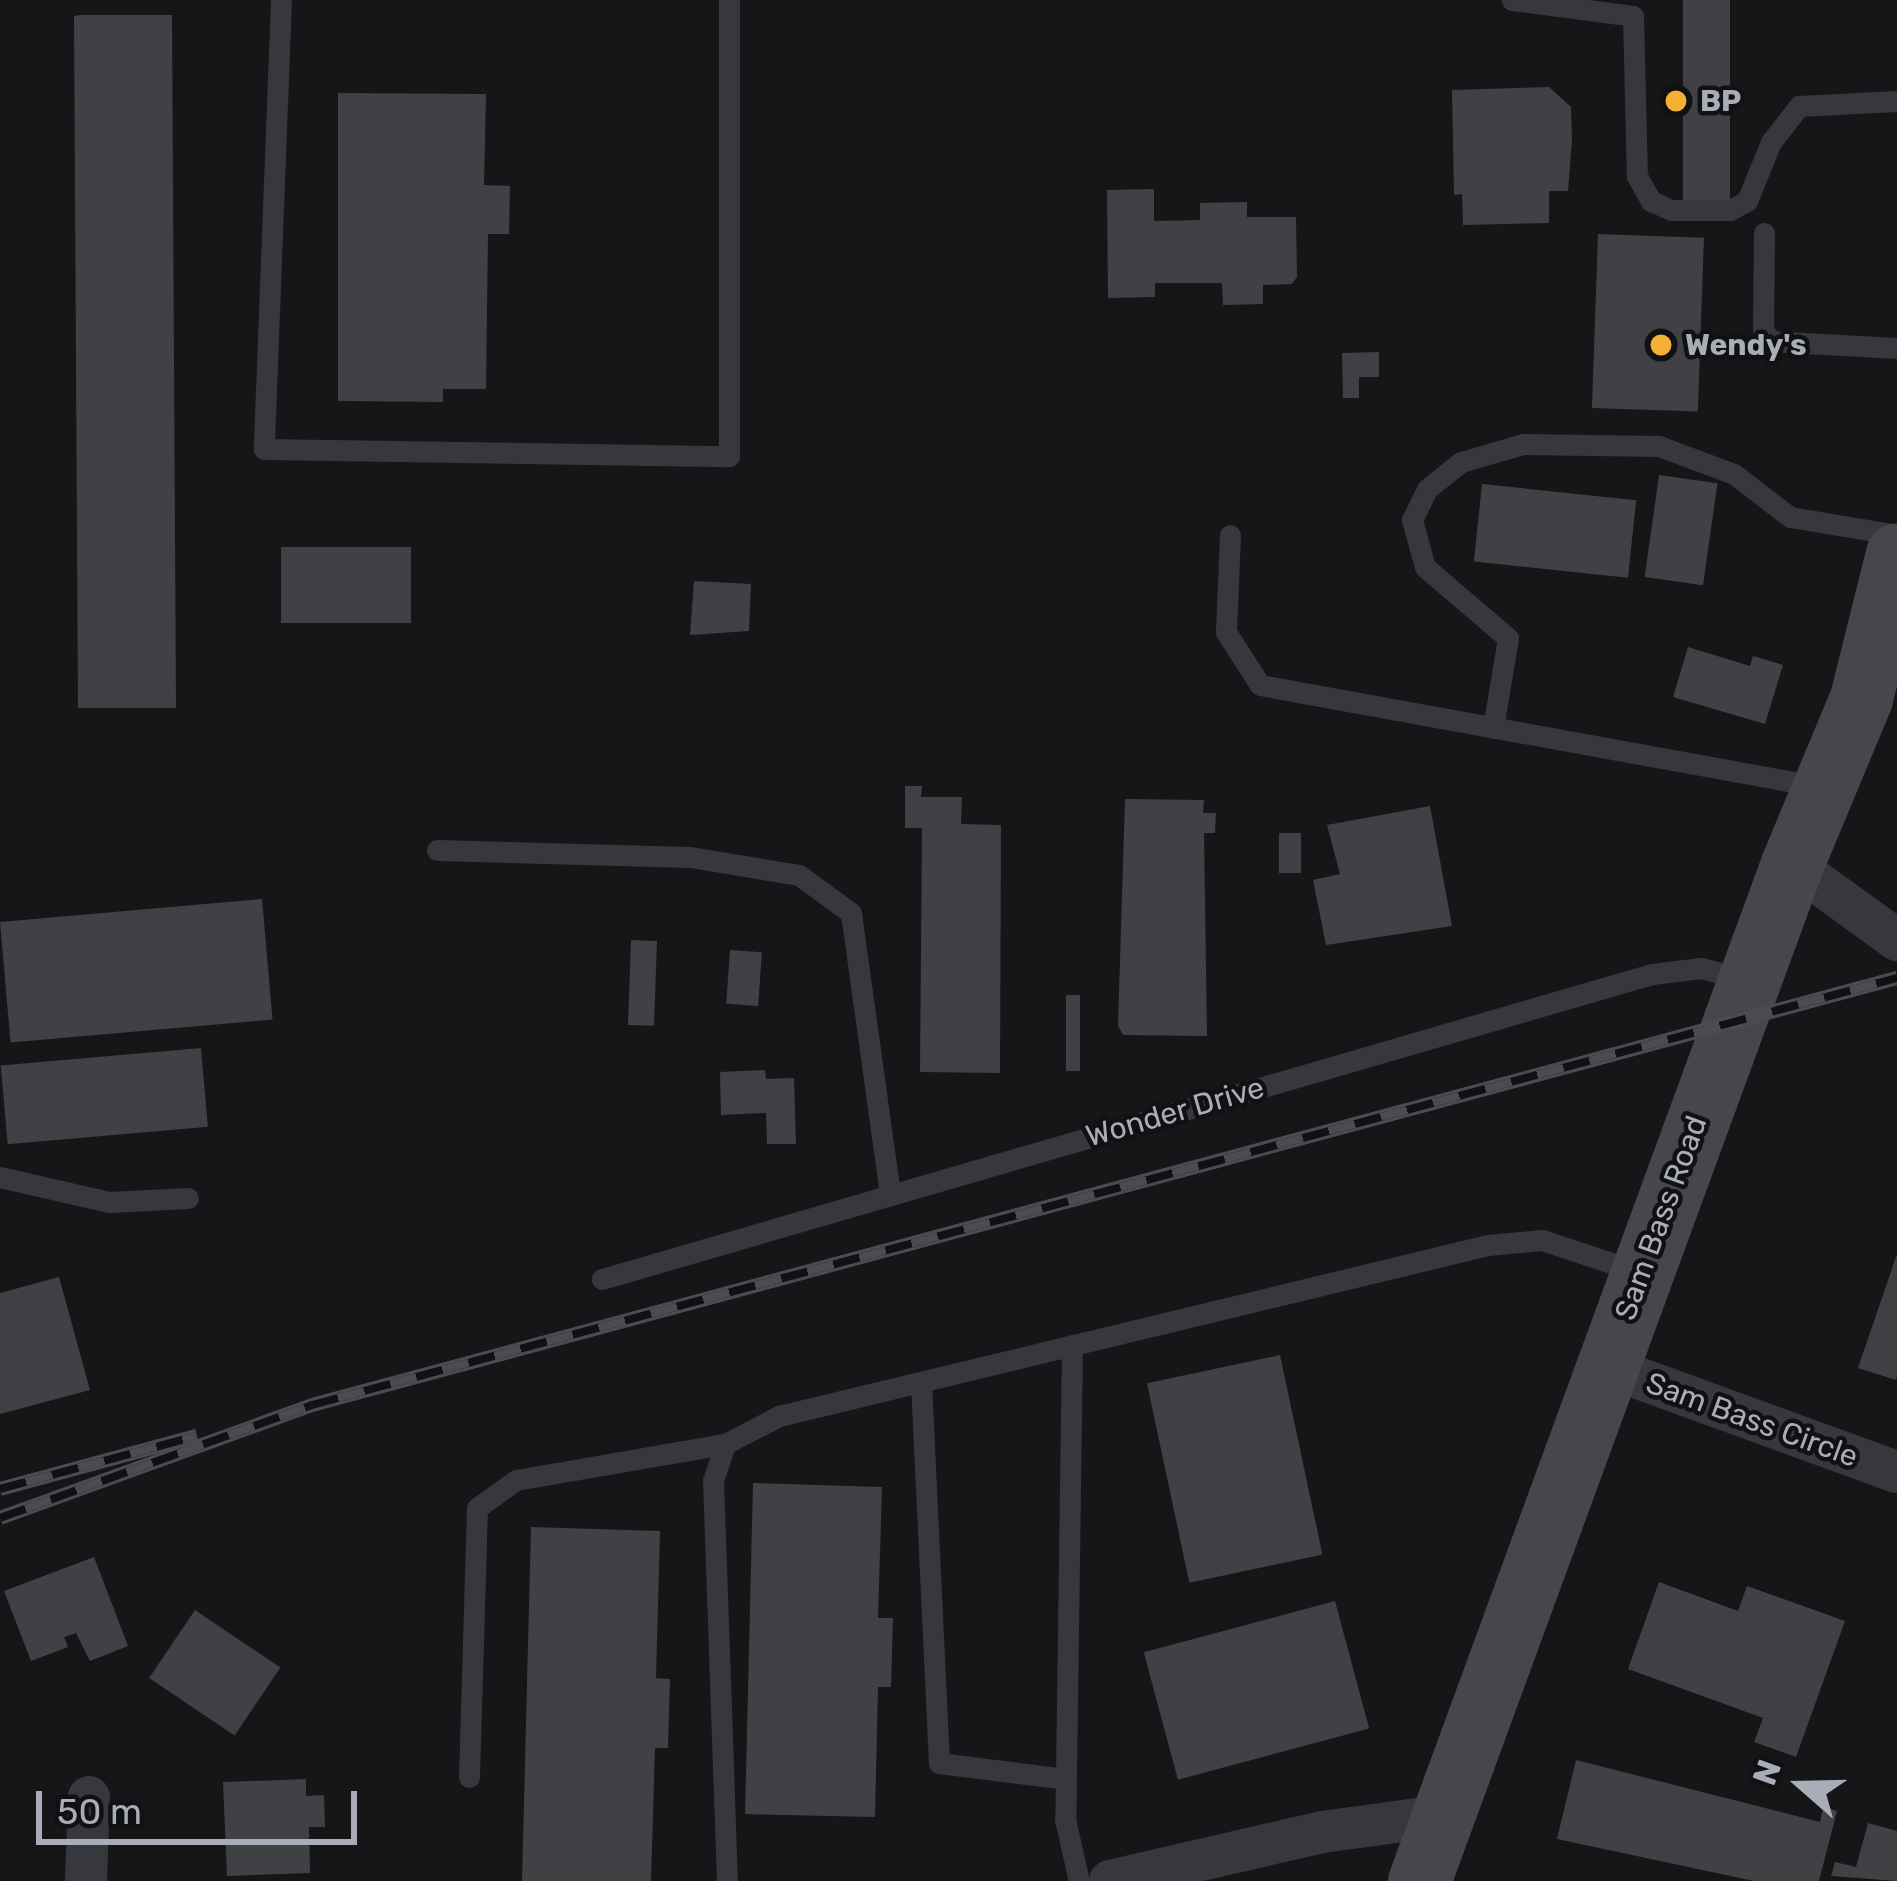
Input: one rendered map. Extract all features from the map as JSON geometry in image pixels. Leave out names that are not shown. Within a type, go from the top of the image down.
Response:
[{"type":"main road","name":"Sam Bass Road","points":[[1419,1881],[1792,865],[1861,698],[1897,554]]},
{"type":"street","points":[[1792,865],[1897,940]]},
{"type":"street","name":"Sam Bass Circle","points":[[1607,1367],[1897,1472]]},
{"type":"street","points":[[86,1881],[89,1796]]},
{"type":"street","points":[[1110,1881],[1322,1832],[1441,1816]]},
{"type":"lane","points":[[280,0],[264,449],[729,456],[729,0]]},
{"type":"lane","points":[[1512,0],[1634,16],[1637,176],[1651,201],[1671,210],[1730,210],[1747,201],[1771,142],[1798,106],[1897,101]]},
{"type":"lane","points":[[1764,233],[1763,329],[1770,341],[1897,348]]},
{"type":"lane","points":[[1493,728],[1508,638],[1425,567],[1412,520],[1426,489],[1461,462],[1523,444],[1659,446],[1734,474],[1790,518],[1897,536]]},
{"type":"lane","points":[[1230,535],[1226,632],[1260,685],[1825,787]]},
{"type":"lane","points":[[437,850],[690,857],[799,875],[851,913],[890,1195]]},
{"type":"lane","name":"Wonder Drive","points":[[602,1279],[1652,974],[1701,968],[1749,981]]},
{"type":"lane","points":[[0,1177],[109,1202],[188,1198]]},
{"type":"lane","points":[[469,1777],[477,1508],[516,1480],[725,1444],[778,1416],[1488,1245],[1542,1240],[1640,1273]]},
{"type":"lane","points":[[1072,1346],[1064,1819],[1079,1881]]},
{"type":"lane","points":[[920,1382],[939,1763],[1065,1779]]},
{"type":"lane","points":[[725,1444],[713,1481],[727,1881]]},
{"type":"building","points":[[1683,0],[1730,0],[1730,200],[1683,200]]},
{"type":"building","points":[[172,15],[176,708],[78,708],[74,16]]},
{"type":"building","points":[[1549,87],[1571,107],[1572,140],[1568,191],[1549,191],[1549,223],[1463,225],[1462,194],[1454,195],[1452,90]]},
{"type":"building","points":[[338,93],[486,94],[484,185],[510,186],[509,234],[488,234],[486,389],[443,389],[443,402],[338,401]]},
{"type":"building","points":[[1154,189],[1154,221],[1200,220],[1200,203],[1247,202],[1247,217],[1296,217],[1297,277],[1292,284],[1263,285],[1263,304],[1223,305],[1222,283],[1155,283],[1155,297],[1108,298],[1107,190]]},
{"type":"building","points":[[1598,234],[1704,238],[1698,412],[1592,408]]},
{"type":"building","points":[[1379,352],[1379,377],[1359,377],[1359,398],[1343,398],[1342,353]]},
{"type":"building","points":[[1659,475],[1717,483],[1703,585],[1645,577]]},
{"type":"building","points":[[1482,484],[1636,500],[1628,578],[1474,562]]},
{"type":"building","points":[[281,547],[411,547],[411,623],[281,623]]},
{"type":"building","points":[[694,581],[751,584],[749,631],[690,635]]},
{"type":"building","points":[[1688,647],[1750,666],[1753,656],[1783,665],[1765,724],[1673,697]]},
{"type":"building","points":[[905,786],[922,786],[921,797],[962,797],[961,824],[1001,825],[1000,1073],[920,1072],[922,828],[905,828]]},
{"type":"building","points":[[1125,799],[1204,800],[1203,813],[1216,813],[1215,833],[1204,833],[1207,1036],[1123,1035],[1118,1026]]},
{"type":"building","points":[[1430,806],[1452,926],[1326,945],[1313,880],[1340,874],[1327,825]]},
{"type":"building","points":[[1279,833],[1301,833],[1301,873],[1279,873]]},
{"type":"building","points":[[262,899],[273,1020],[11,1042],[0,922]]},
{"type":"building","points":[[631,940],[657,941],[654,1026],[628,1025]]},
{"type":"building","points":[[730,950],[762,952],[758,1006],[726,1004]]},
{"type":"building","points":[[1066,995],[1080,995],[1080,1071],[1066,1071]]},
{"type":"building","points":[[201,1048],[208,1127],[8,1144],[1,1066]]},
{"type":"building","points":[[765,1070],[766,1079],[794,1078],[796,1144],[767,1144],[766,1113],[721,1115],[720,1072]]},
{"type":"building","points":[[1897,1254],[1897,1377],[1896,1380],[1858,1368]]},
{"type":"building","points":[[59,1277],[90,1390],[0,1414],[0,1293]]},
{"type":"building","points":[[1280,1355],[1322,1555],[1189,1583],[1147,1383]]},
{"type":"building","points":[[753,1483],[882,1487],[878,1618],[893,1618],[891,1687],[878,1687],[875,1817],[745,1814]]},
{"type":"building","points":[[531,1527],[660,1531],[656,1678],[670,1679],[668,1748],[655,1748],[651,1881],[522,1881]]},
{"type":"building","points":[[94,1557],[128,1646],[90,1661],[76,1633],[64,1637],[68,1647],[31,1661],[4,1591]]},
{"type":"building","points":[[1659,1582],[1738,1611],[1747,1586],[1845,1621],[1796,1757],[1754,1742],[1763,1718],[1628,1669]]},
{"type":"building","points":[[1335,1601],[1369,1729],[1178,1780],[1144,1652]]},
{"type":"building","points":[[195,1610],[280,1668],[235,1736],[149,1678]]},
{"type":"building","points":[[1576,1760],[1820,1822],[1823,1807],[1837,1811],[1819,1881],[1754,1881],[1557,1839]]},
{"type":"building","points":[[306,1779],[306,1796],[324,1795],[325,1827],[309,1827],[310,1873],[227,1876],[223,1782]]},
{"type":"building","points":[[1868,1823],[1897,1831],[1897,1881],[1831,1876],[1835,1862],[1856,1867]]},
{"type":"railway","points":[[0,1518],[312,1405],[1897,978]]},
{"type":"railway","points":[[0,1489],[197,1436]]},
{"type":"place","name":"BP","points":[[1676,101]]},
{"type":"place","name":"Wendy's","points":[[1661,345]]}]
